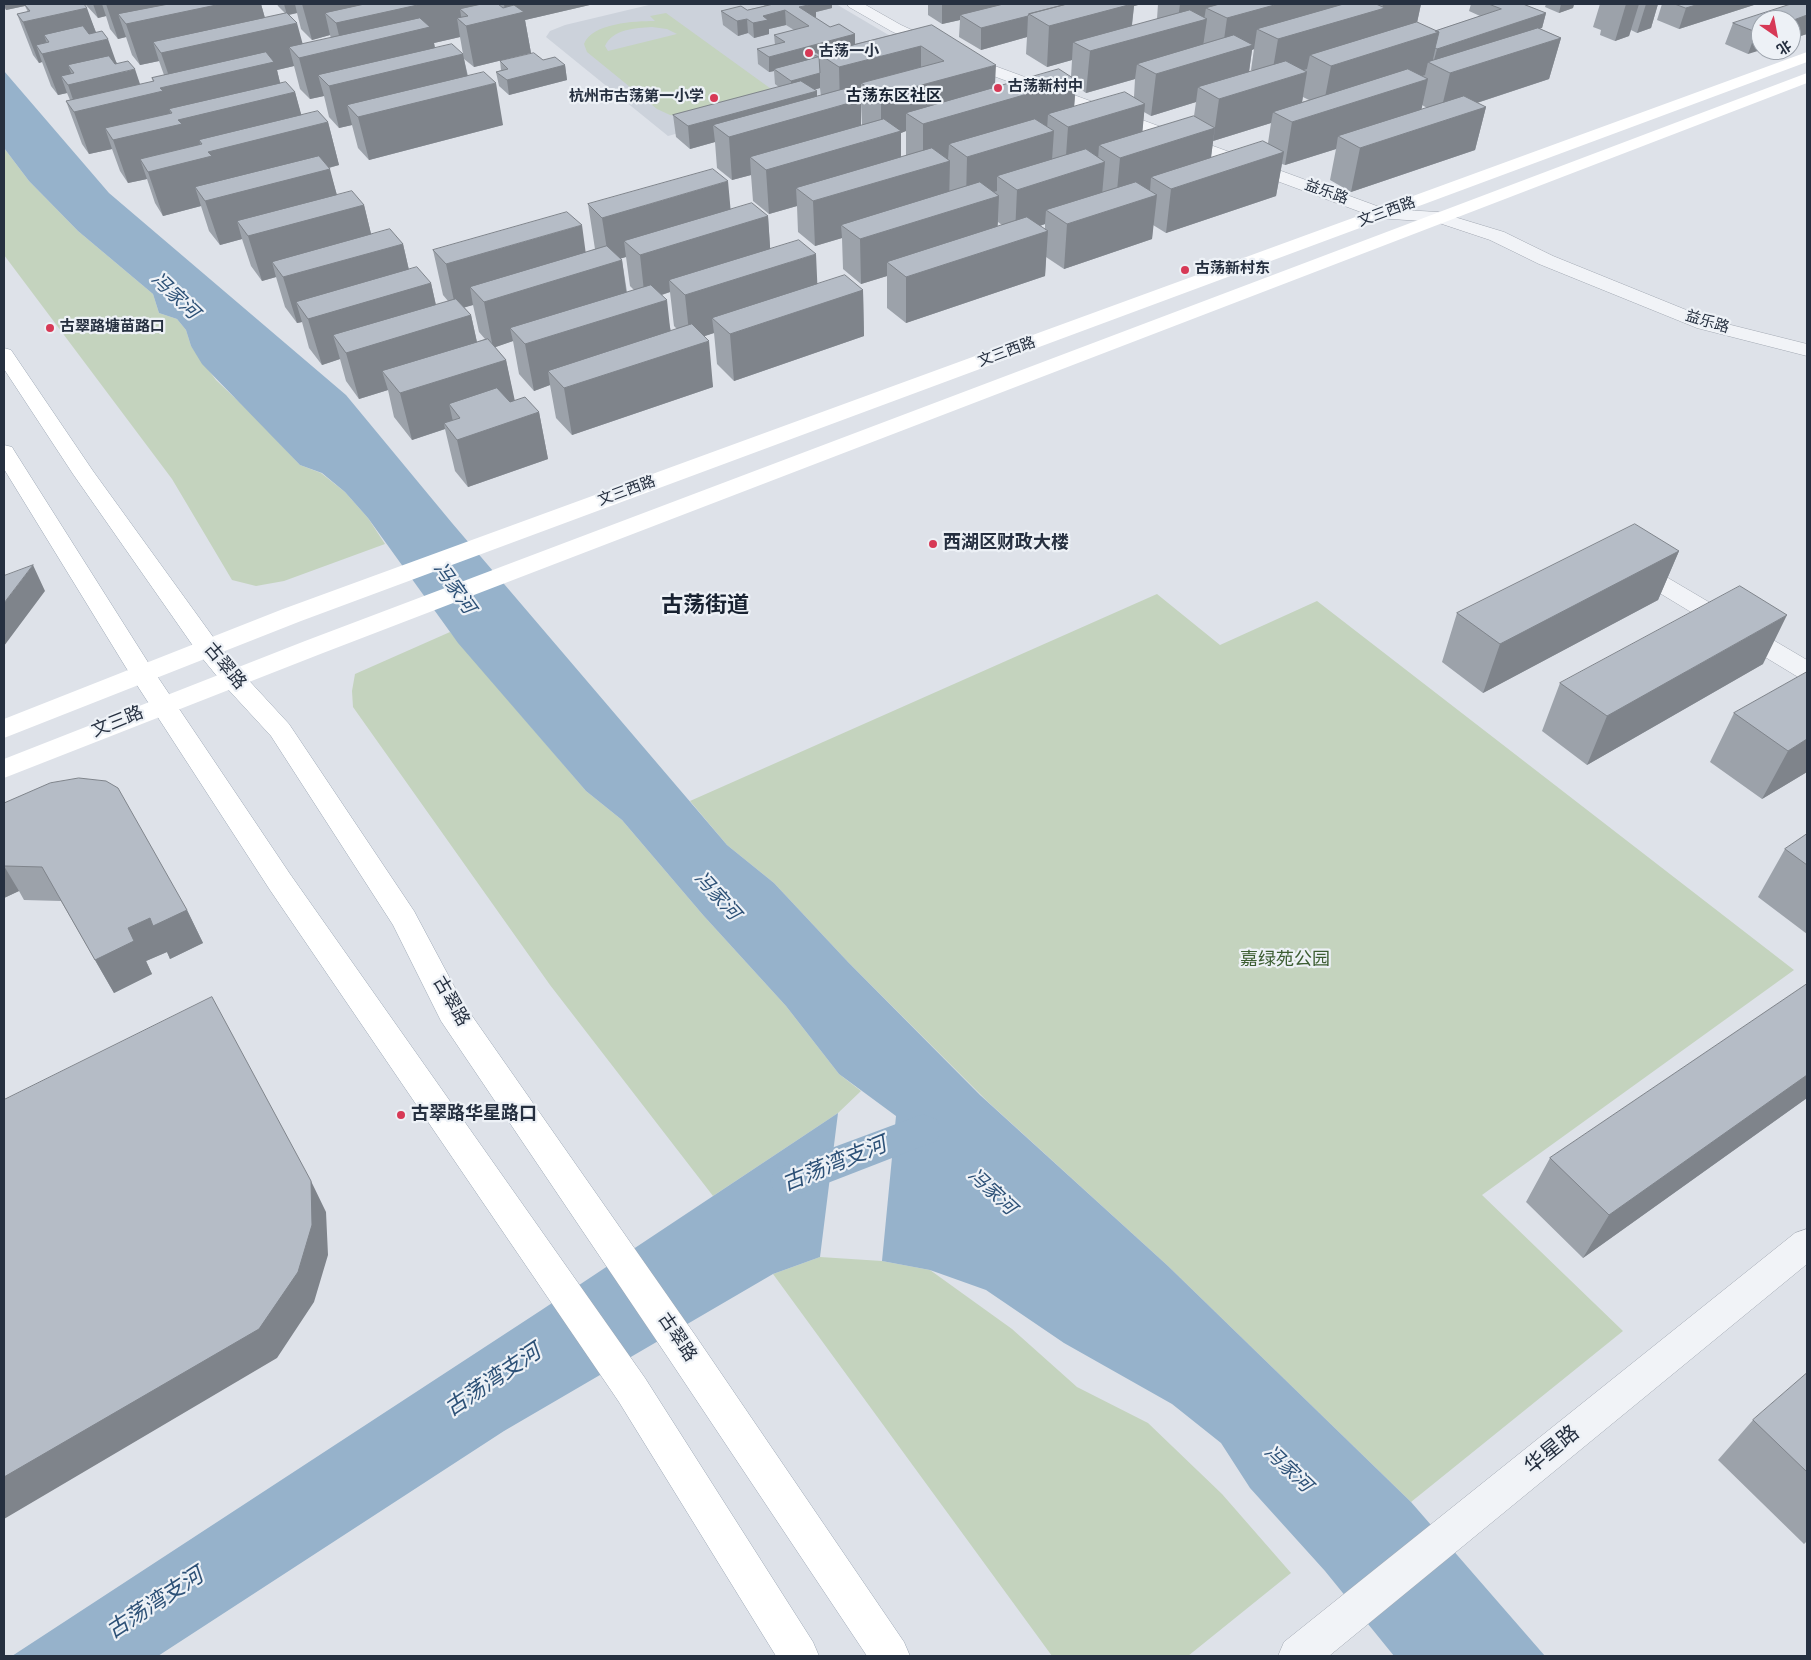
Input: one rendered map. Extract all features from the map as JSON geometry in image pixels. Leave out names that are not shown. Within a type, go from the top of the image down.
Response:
[{"type":"main road","name":"文三西路","points":[[207,647],[1807,57]]},
{"type":"main road","name":"文三西路","points":[[234,680],[394,616],[1807,78]]},
{"type":"main road","name":"古翠路","points":[[4,354],[84,474],[207,647],[234,680],[280,730],[404,919],[452,1012],[682,1347],[890,1656]]},
{"type":"main road","points":[[4,452],[142,673],[280,882],[552,1271],[632,1390],[800,1656]]},
{"type":"main road","name":"文三路","points":[[4,729],[207,647]]},
{"type":"main road","name":"文三路","points":[[4,769],[164,705],[234,680]]},
{"type":"street","name":"益乐路","points":[[854,4],[896,28],[967,61],[1383,214],[1438,218],[1497,236],[1555,264],[1704,324],[1807,350]]},
{"type":"street","points":[[1614,556],[1807,671]]},
{"type":"street","name":"华星路","points":[[1298,1656],[1807,1244]]},
{"type":"shaded area","name":"杭州市古荡第一小学","points":[[653,4],[836,4],[892,37],[944,60],[668,136],[546,37],[550,31],[565,25]]},
{"type":"green space","points":[[666,13],[785,99],[688,117],[670,115],[657,109],[587,52],[584,44],[589,37],[605,27],[655,21],[650,16]],"holes":[[[652,27],[667,29],[677,34],[608,51],[605,46],[613,36],[625,30]]]},
{"type":"green space","points":[[4,148],[29,181],[78,231],[153,294],[159,313],[177,319],[186,330],[191,346],[216,380],[258,420],[300,465],[321,473],[345,492],[368,518],[385,544],[284,581],[256,586],[232,580],[172,479],[4,255]]},
{"type":"green space","name":"嘉绿苑公园","points":[[1157,594],[1220,645],[1317,601],[1794,970],[1482,1195],[1623,1331],[1411,1502],[1168,1266],[987,1101],[848,962],[774,883],[727,845],[690,801]]},
{"type":"green space","points":[[450,632],[586,791],[622,820],[703,915],[786,1006],[839,1074],[861,1091],[838,1113],[713,1196],[550,985],[353,707],[352,691],[355,674]]},
{"type":"green space","points":[[820,1257],[882,1261],[930,1270],[1012,1329],[1077,1387],[1148,1423],[1222,1494],[1291,1573],[1188,1656],[1052,1656],[773,1274]]},
{"type":"water","name":"冯家河","points":[[4,71],[109,193],[346,395],[452,523],[727,845],[774,883],[848,962],[980,1095],[1168,1266],[1411,1502],[1545,1656],[1394,1656],[1325,1571],[1250,1488],[1221,1443],[1172,1404],[1064,1343],[986,1290],[930,1270],[882,1261],[896,1116],[839,1074],[786,1006],[703,915],[622,820],[586,791],[458,643],[368,518],[345,492],[322,473],[300,465],[202,364],[191,346],[186,330],[177,319],[159,313],[153,294],[78,231],[29,181],[4,148]]},
{"type":"water","points":[[838,1113],[820,1257],[773,1274],[504,1431],[158,1656],[12,1656],[540,1311]]},
{"type":"building","points":[[84,4],[87,8],[23,22],[17,14],[30,11],[25,5]]},
{"type":"building","points":[[169,4],[221,4],[126,24],[118,14]]},
{"type":"building","points":[[365,4],[422,4],[336,23],[325,13]]},
{"type":"building","points":[[482,4],[498,4],[503,8],[514,5],[524,12],[466,26],[457,18],[468,16],[460,9]]},
{"type":"building","points":[[774,4],[813,4],[799,7],[830,27],[839,24],[855,34],[769,57],[757,49],[785,42],[774,35],[809,26],[785,10],[763,16],[768,20],[753,23],[747,19],[737,21],[721,11],[741,6],[747,10]]},
{"type":"building","points":[[1004,4],[1067,4],[981,28],[960,15]]},
{"type":"building","points":[[1067,4],[1132,4],[1049,26],[1029,14]]},
{"type":"building","points":[[1220,4],[1278,4],[1227,18],[1206,8]]},
{"type":"building","points":[[1344,4],[1376,4],[1385,8],[1278,39],[1257,29]]},
{"type":"building","points":[[1489,4],[1523,4],[1546,13],[1437,49],[1435,48],[1439,32],[1435,31],[1501,9]]},
{"type":"building","points":[[1675,4],[1699,4],[1686,8]]},
{"type":"building","points":[[1791,4],[1807,4],[1807,15],[1801,17],[1801,10],[1773,10]]},
{"type":"building","points":[[1190,10],[1207,19],[1090,51],[1073,42]]},
{"type":"building","points":[[287,13],[297,23],[161,53],[153,42]]},
{"type":"building","points":[[1751,17],[1751,30],[1733,23]]},
{"type":"building","points":[[420,18],[430,27],[299,58],[289,47]]},
{"type":"building","points":[[1417,22],[1439,32],[1331,66],[1310,55]]},
{"type":"building","points":[[932,25],[996,65],[881,96],[861,83],[944,61],[921,46],[839,67],[819,54]]},
{"type":"building","points":[[83,26],[89,34],[102,31],[108,39],[42,54],[36,45],[49,42],[44,35]]},
{"type":"building","points":[[1538,28],[1561,38],[1450,73],[1428,62]]},
{"type":"building","points":[[1234,35],[1253,45],[1156,74],[1137,64]]},
{"type":"building","points":[[452,44],[463,54],[329,86],[318,75]]},
{"type":"building","points":[[266,52],[274,62],[160,88],[163,91],[74,112],[66,101],[154,81],[152,78]]},
{"type":"building","points":[[815,52],[819,54],[819,57],[810,53]]},
{"type":"building","points":[[534,53],[543,60],[555,57],[565,65],[507,80],[496,72],[508,69],[500,61]]},
{"type":"building","points":[[109,56],[115,64],[128,61],[135,69],[68,85],[61,76],[74,73],[68,65]]},
{"type":"building","points":[[819,57],[820,73],[791,81],[774,69]]},
{"type":"building","points":[[1286,61],[1307,72],[1219,99],[1198,87]]},
{"type":"building","points":[[1059,69],[1076,80],[923,124],[906,113]]},
{"type":"building","points":[[1408,69],[1428,79],[1292,122],[1273,112]]},
{"type":"building","points":[[484,72],[496,83],[358,117],[347,105]]},
{"type":"building","points":[[801,81],[817,91],[688,126],[673,115]]},
{"type":"building","points":[[286,82],[295,92],[178,120],[182,124],[113,140],[105,128],[172,113],[169,109]]},
{"type":"building","points":[[844,89],[860,100],[729,137],[713,125]]},
{"type":"building","points":[[1125,92],[1145,104],[1068,127],[1048,114]]},
{"type":"building","points":[[1464,96],[1486,107],[1360,148],[1338,136]]},
{"type":"building","points":[[318,111],[328,122],[208,152],[212,156],[148,172],[140,159],[202,144],[199,140]]},
{"type":"building","points":[[1194,116],[1215,128],[1120,158],[1099,145]]},
{"type":"building","points":[[884,119],[901,131],[766,170],[750,157]]},
{"type":"building","points":[[1035,119],[1054,131],[967,157],[949,144]]},
{"type":"building","points":[[1263,141],[1284,152],[1171,189],[1151,177]]},
{"type":"building","points":[[932,148],[950,161],[813,201],[796,188]]},
{"type":"building","points":[[1086,149],[1105,162],[1017,190],[997,176]]},
{"type":"building","points":[[319,156],[330,169],[205,201],[195,187]]},
{"type":"building","points":[[713,169],[728,181],[602,218],[588,204]]},
{"type":"building","points":[[980,182],[999,196],[860,239],[841,225]]},
{"type":"building","points":[[1136,182],[1157,195],[1067,224],[1046,210]]},
{"type":"building","points":[[352,191],[364,205],[248,236],[237,221]]},
{"type":"building","points":[[752,203],[768,216],[640,255],[624,241]]},
{"type":"building","points":[[567,212],[582,225],[446,264],[433,250]]},
{"type":"building","points":[[1027,217],[1048,231],[906,277],[887,262]]},
{"type":"building","points":[[390,229],[403,244],[283,277],[272,262]]},
{"type":"building","points":[[799,240],[816,254],[685,295],[669,280]]},
{"type":"building","points":[[607,246],[622,260],[484,302],[470,287]]},
{"type":"building","points":[[417,267],[431,283],[308,319],[296,302]]},
{"type":"building","points":[[845,275],[863,290],[730,334],[712,318]]},
{"type":"building","points":[[651,285],[667,300],[525,344],[510,328]]},
{"type":"building","points":[[456,299],[471,315],[346,353],[333,335]]},
{"type":"building","points":[[692,324],[709,341],[564,388],[548,371]]},
{"type":"building","points":[[488,339],[506,360],[400,393],[382,371]]},
{"type":"building","points":[[497,388],[510,402],[525,397],[539,412],[457,440],[444,423],[460,418],[449,404]]},
{"type":"building","points":[[1635,524],[1679,551],[1500,644],[1457,613]]},
{"type":"building","points":[[33,565],[4,603],[4,576]]},
{"type":"building","points":[[1740,586],[1787,615],[1607,716],[1560,683]]},
{"type":"building","points":[[1807,672],[1807,739],[1788,751],[1734,713]]},
{"type":"building","points":[[79,778],[106,781],[118,788],[187,910],[153,926],[150,918],[128,928],[134,941],[95,960],[42,867],[4,865],[4,803],[50,783]]},
{"type":"building","points":[[1807,834],[1807,865],[1785,849]]},
{"type":"building","points":[[1807,984],[1807,1075],[1609,1215],[1550,1158]]},
{"type":"building","points":[[212,997],[311,1181],[312,1225],[298,1272],[259,1329],[4,1477],[4,1100]]},
{"type":"building","points":[[1807,1373],[1807,1472],[1753,1420]]},
{"type":"waterway","name":"古荡湾支河","points":[[789,1181],[923,1130]]},
{"type":"place","name":"古荡一小","points":[[809,53]]},
{"type":"place","name":"古荡新村中","points":[[998,88]]},
{"type":"place","name":"杭州市古荡第一小学","points":[[714,98]]},
{"type":"place","name":"古荡新村东","points":[[1185,270]]},
{"type":"place","name":"古翠路塘苗路口","points":[[50,328]]},
{"type":"place","name":"西湖区财政大楼","points":[[933,544]]},
{"type":"place","name":"古翠路华星路口","points":[[401,1115]]},
{"type":"district","name":"古荡东区社区","points":[[894,97]]},
{"type":"district","name":"古荡街道","points":[[705,607]]}]
